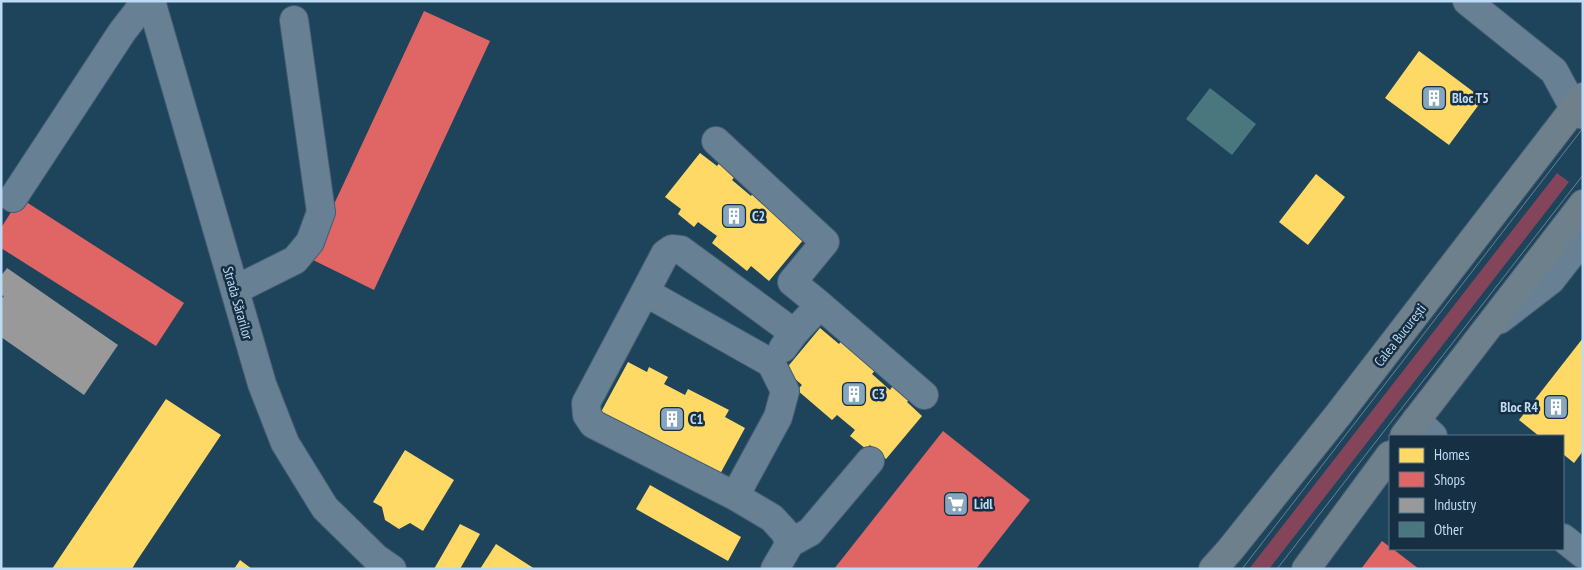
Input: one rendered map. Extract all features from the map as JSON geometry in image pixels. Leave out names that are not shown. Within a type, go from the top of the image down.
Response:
[{"type":"main road","name":"Calea București","points":[[1213,569],[1338,415],[1580,107]]},
{"type":"main road","points":[[1418,431],[1486,330],[1583,204]]},
{"type":"main road","points":[[1306,569],[1389,456]]},
{"type":"street","points":[[13,198],[122,32],[146,1]]},
{"type":"street","name":"Strada Sărarilor","points":[[151,1],[262,384],[285,443],[325,508],[376,558],[392,569]]},
{"type":"street","points":[[1468,1],[1554,71],[1580,107]]},
{"type":"street","points":[[235,290],[295,260],[310,242],[321,212],[294,20]]},
{"type":"street","points":[[716,141],[825,242],[792,282],[924,395]]},
{"type":"street","points":[[1486,330],[1551,280],[1583,239]]},
{"type":"street","points":[[790,543],[784,531],[772,518],[735,496],[593,424],[587,415],[586,403],[665,254],[672,249],[681,250],[794,333]]},
{"type":"street","points":[[646,292],[771,363],[784,390],[778,417],[735,496]]},
{"type":"street","points":[[771,363],[794,333],[820,305]]},
{"type":"street","points":[[775,569],[790,543],[810,532],[870,461]]},
{"type":"street","points":[[1564,539],[1583,554]]},
{"type":"shaded area","points":[[1557,173],[1569,182],[1269,569],[1249,569]]},
{"type":"building: Homes","name":"Bloc T5","points":[[1419,51],[1483,99],[1449,145],[1385,98]]},
{"type":"building: Homes","name":"C2","points":[[700,153],[717,166],[721,161],[737,174],[732,180],[751,196],[755,190],[804,239],[769,281],[751,266],[747,271],[712,243],[717,236],[698,222],[694,227],[678,214],[681,209],[665,197]]},
{"type":"building: Homes","points":[[1316,174],[1345,197],[1308,245],[1279,222]]},
{"type":"building: Homes","name":"C3","points":[[820,328],[839,344],[843,339],[877,368],[872,374],[890,390],[894,384],[911,398],[907,402],[922,416],[886,459],[870,445],[866,449],[850,436],[855,430],[837,415],[832,420],[797,390],[802,385],[785,370]]},
{"type":"building: Homes","name":"Bloc R4","points":[[1583,338],[1583,451],[1574,463],[1564,455],[1564,435],[1538,435],[1519,420]]},
{"type":"building: Homes","name":"C1","points":[[628,362],[647,372],[649,367],[668,377],[664,384],[685,395],[688,389],[729,410],[725,417],[745,428],[719,476],[655,448],[659,441],[638,430],[635,437],[616,427],[619,421],[601,412]]},
{"type":"building: Homes","points":[[166,399],[221,435],[132,569],[52,569]]},
{"type":"building: Homes","points":[[405,450],[454,480],[423,531],[410,523],[399,529],[385,520],[382,507],[373,502]]},
{"type":"building: Homes","points":[[650,485],[741,537],[728,561],[636,509]]},
{"type":"building: Homes","points":[[460,524],[480,534],[460,569],[434,569]]},
{"type":"building: Homes","points":[[496,544],[535,569],[480,569]]},
{"type":"building: Homes","points":[[240,560],[252,569],[234,569]]},
{"type":"building: Shops","points":[[424,11],[490,41],[374,290],[309,258]]},
{"type":"building: Shops","points":[[20,198],[184,303],[156,346],[1,248],[1,228]]},
{"type":"building: Shops","name":"Lidl","points":[[943,431],[1030,500],[976,569],[834,569]]},
{"type":"building: Shops","points":[[1382,541],[1389,546],[1389,550],[1394,550],[1419,569],[1361,569]]},
{"type":"building: Industry","points":[[7,268],[118,345],[84,395],[1,337],[1,300],[4,296],[1,295],[1,276]]},
{"type":"building: Other","points":[[1210,88],[1256,124],[1232,155],[1186,119]]},
{"type":"tram line","points":[[1242,569],[1583,128]]},
{"type":"tram line","points":[[1277,569],[1583,175]]},
{"type":"place","name":"Bloc T5","points":[[1434,98]]},
{"type":"place","name":"C2","points":[[734,216]]},
{"type":"place","name":"C3","points":[[854,394]]},
{"type":"place","name":"Bloc R4","points":[[1556,407]]},
{"type":"place","name":"C1","points":[[672,419]]},
{"type":"place","name":"Lidl","points":[[956,504]]}]
